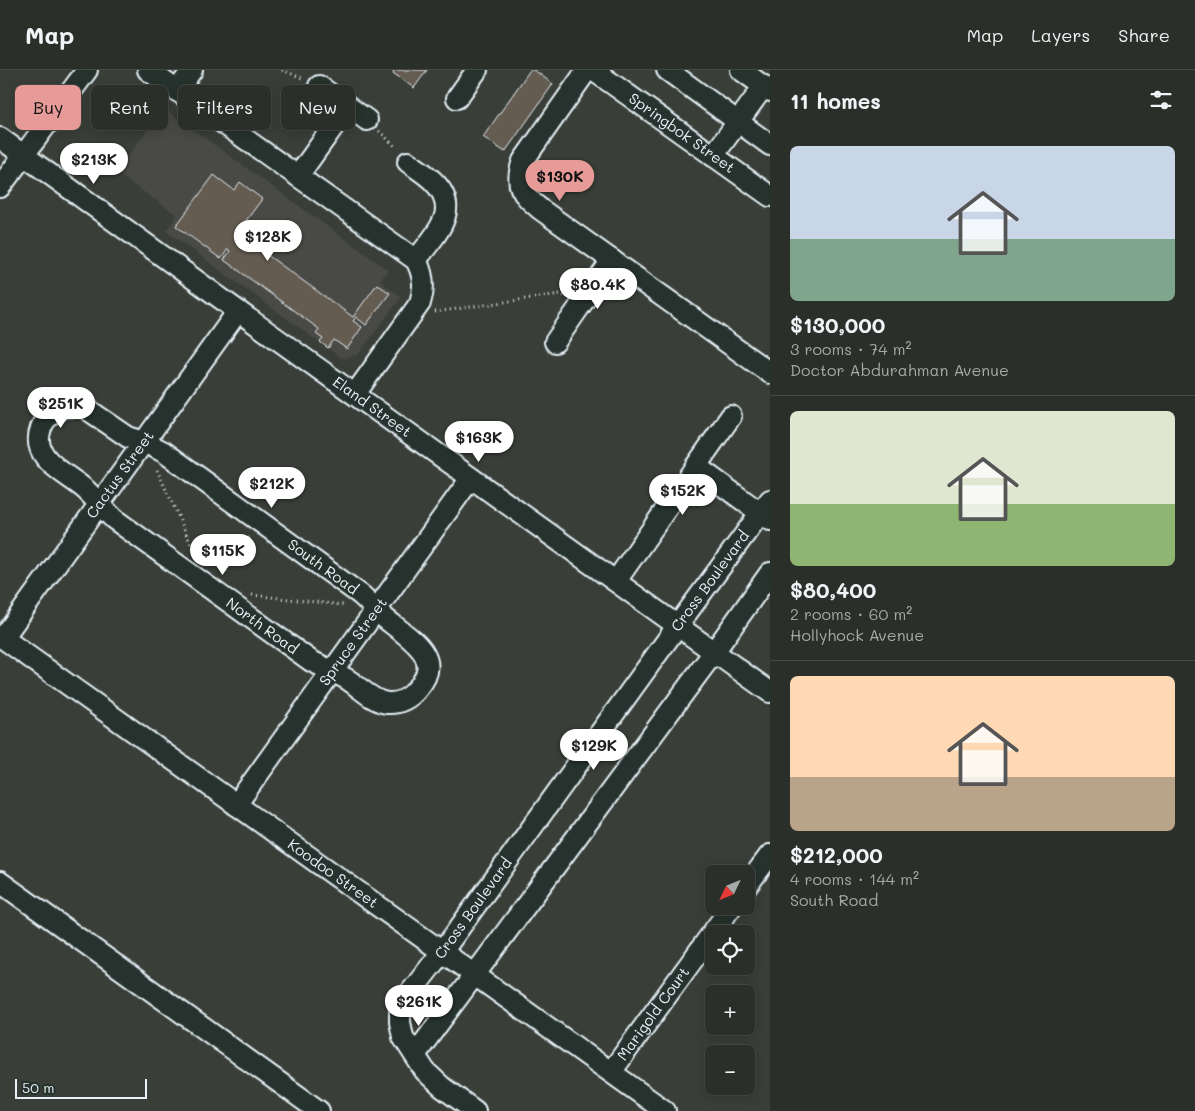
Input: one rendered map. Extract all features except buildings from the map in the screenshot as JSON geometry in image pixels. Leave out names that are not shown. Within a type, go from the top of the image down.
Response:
[{"type":"street","points":[[0,187],[87,70]]},
{"type":"street","points":[[148,70],[416,260],[422,276],[424,290],[420,303],[355,394]]},
{"type":"street","points":[[177,90],[192,70]]},
{"type":"street","points":[[457,98],[477,70]]},
{"type":"street","points":[[587,70],[522,161],[518,173],[519,185],[523,194],[540,209],[770,373]]},
{"type":"street","name":"Springbok Street","points":[[593,70],[770,196]]},
{"type":"street","points":[[667,70],[770,145]]},
{"type":"street","points":[[713,156],[738,121],[767,88],[741,70]]},
{"type":"street","points":[[355,111],[367,120]]},
{"type":"street","points":[[298,176],[331,130]]},
{"type":"street","name":"Eland Street","points":[[0,138],[770,692]]},
{"type":"street","points":[[408,162],[433,181],[443,194],[447,205],[442,225],[416,260]]},
{"type":"street","points":[[555,342],[612,260]]},
{"type":"street","name":"Cactus Street","points":[[2,637],[238,311]]},
{"type":"street","name":"North Road","points":[[144,442],[128,437],[84,407],[66,406],[50,415],[43,423],[38,439],[39,448],[44,457],[86,491],[114,519],[311,661],[331,671]]},
{"type":"street","points":[[616,581],[731,416]]},
{"type":"street","name":"South Road","points":[[144,442],[164,452],[360,595],[390,622],[414,640],[423,651],[427,672],[423,682],[416,691],[405,700],[396,703],[386,703],[377,700],[346,678],[331,671]]},
{"type":"street","points":[[696,466],[767,511]]},
{"type":"street","name":"Spruce Street","points":[[236,805],[471,478]]},
{"type":"street","name":"Cross Boulevard","points":[[475,1111],[442,1087],[425,1071],[403,1037],[400,1022],[400,1006],[442,952],[678,625],[767,511]]},
{"type":"street","points":[[415,1055],[714,652],[770,573]]},
{"type":"street","name":"Koodoo Street","points":[[2,637],[665,1111]]},
{"type":"street","points":[[755,875],[770,855]]},
{"type":"street","points":[[0,882],[319,1111]]},
{"type":"street","name":"Marigold Court","points":[[611,1072],[725,915]]},
{"type":"path","points":[[367,120],[398,149],[408,162]]},
{"type":"path","points":[[420,303],[432,313],[560,294],[579,307]]},
{"type":"path","points":[[156,468],[197,555]]},
{"type":"path","points":[[213,590],[260,522]]},
{"type":"path","points":[[251,595],[348,606]]},
{"type":"shaded area","points":[[168,112],[178,119],[178,130],[194,130],[388,270],[380,281],[401,297],[358,355],[341,358],[166,231],[177,215],[116,173],[147,130],[168,130]]}]
